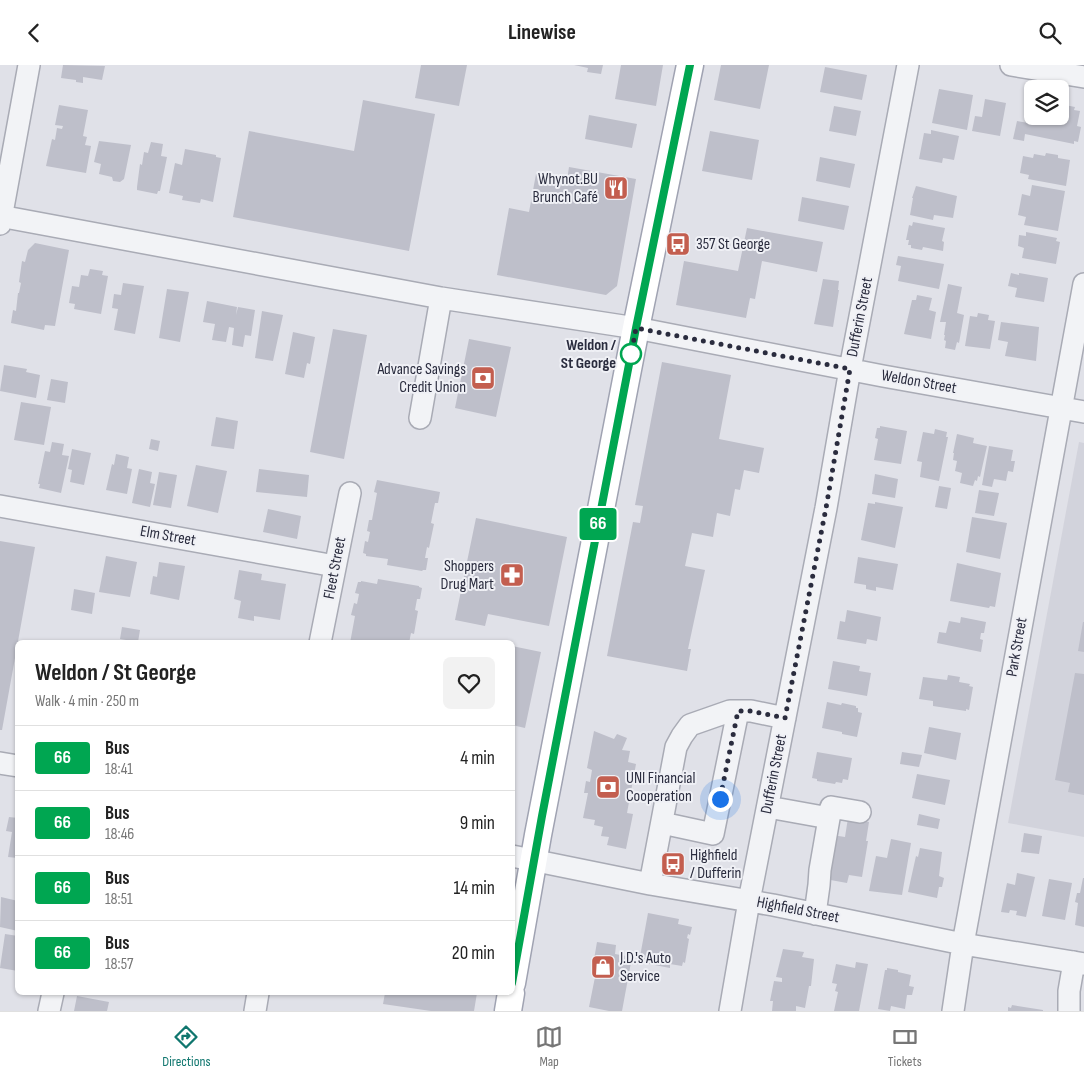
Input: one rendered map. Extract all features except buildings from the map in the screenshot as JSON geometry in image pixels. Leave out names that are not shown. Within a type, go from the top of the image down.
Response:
[{"type":"main road","points":[[515,949],[523,858],[690,65]]},
{"type":"main road","points":[[508,1011],[511,995]]},
{"type":"street","points":[[0,218],[29,65]]},
{"type":"street","name":"Dufferin Street","points":[[730,1011],[908,65]]},
{"type":"street","points":[[1011,65],[1084,77]]},
{"type":"street","name":"Weldon Street","points":[[0,218],[441,297],[636,328],[1084,412]]},
{"type":"street","name":"Park Street","points":[[953,1011],[963,944],[1084,284]]},
{"type":"street","points":[[420,418],[441,297]]},
{"type":"street","name":"Fleet Street","points":[[321,640],[350,493]]},
{"type":"street","name":"Elm Street","points":[[0,505],[335,565]]},
{"type":"street","points":[[650,884],[676,747],[690,725],[730,711],[751,711],[785,718]]},
{"type":"street","points":[[662,823],[713,834],[738,711]]},
{"type":"street","points":[[0,763],[15,766]]},
{"type":"street","points":[[768,807],[829,817]]},
{"type":"street","points":[[815,914],[820,870],[831,807],[860,813]]},
{"type":"street","name":"Highfield Street","points":[[523,858],[963,944],[1079,963]]},
{"type":"street","points":[[1069,1011],[1069,991],[1079,963]]},
{"type":"street","points":[[49,1011],[52,995]]},
{"type":"street","points":[[255,1011],[258,995]]},
{"type":"shaded area","points":[[1079,442],[1084,443],[1084,837],[1008,823]]},
{"type":"bus line","name":"66","points":[[515,966],[533,861],[636,328],[690,65]]},
{"type":"place","name":"Whynot.BU Brunch Café","points":[[616,188]]},
{"type":"place","name":"357 St George","points":[[678,244]]},
{"type":"place","name":"Weldon / St George","points":[[631,354]]},
{"type":"place","name":"Advance Savings Credit Union","points":[[483,378]]},
{"type":"place","name":"Shoppers Drug Mart","points":[[512,575]]},
{"type":"place","name":"UNI Financial Cooperation","points":[[608,787]]},
{"type":"place","name":"Highfield / Dufferin","points":[[673,864]]},
{"type":"place","name":"J.D.'s Auto Service","points":[[603,967]]},
{"type":"route","points":[[631,354],[631,356],[636,328],[850,369],[826,508],[785,718],[751,711],[738,711],[720,799]]}]
